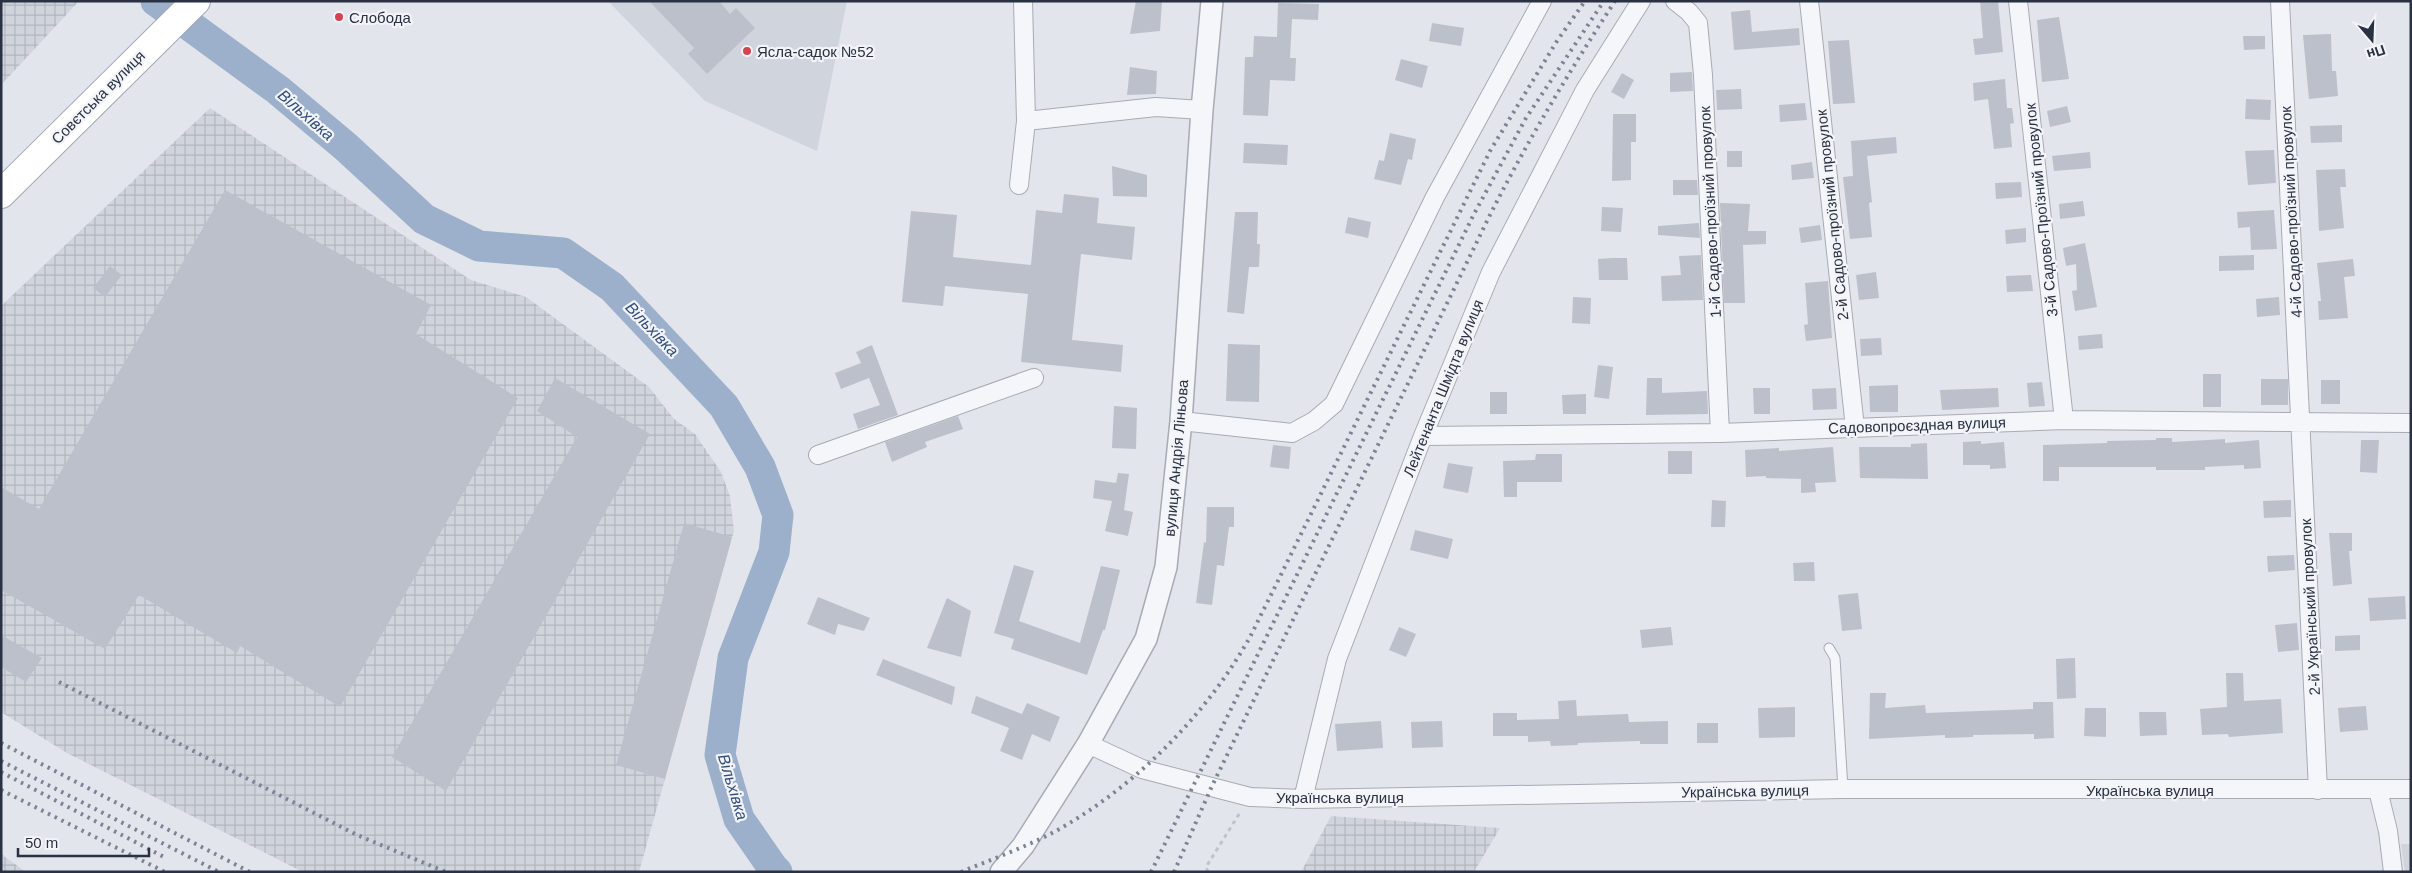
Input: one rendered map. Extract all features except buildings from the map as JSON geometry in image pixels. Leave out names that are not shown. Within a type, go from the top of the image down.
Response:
[{"type":"main road","name":"Совєтська вулиця","points":[[1,194],[196,1]]},
{"type":"street","points":[[1019,184],[1026,121],[1024,1]]},
{"type":"street","name":"вулиця Андрія Ліньова","points":[[1001,872],[1023,846],[1088,744],[1146,639],[1166,567],[1182,421],[1202,110],[1212,1]]},
{"type":"street","points":[[1182,421],[1292,434],[1314,421],[1334,404],[1436,197],[1542,1]]},
{"type":"street","name":"Лейтенанта Шмідта вулиця","points":[[1303,799],[1337,659],[1422,436],[1491,272],[1584,90],[1641,1]]},
{"type":"street","name":"1-й Садово-проїзний провулок","points":[[1675,1],[1689,12],[1698,23],[1703,75],[1720,432]]},
{"type":"street","name":"2-й Садово-проїзний провулок","points":[[1810,1],[1854,428]]},
{"type":"street","name":"3-й Садово-Проїзний провулок","points":[[2018,1],[2064,420]]},
{"type":"street","name":"4-й Садово-проїзний провулок","points":[[2280,1],[2301,423]]},
{"type":"street","points":[[1026,121],[1156,107],[1202,110]]},
{"type":"street","points":[[818,455],[1034,378]]},
{"type":"street","name":"Садовопроєздная вулиця","points":[[1422,436],[1720,432],[2064,420],[2411,423]]},
{"type":"street","name":"2-й Український провулок","points":[[2301,423],[2318,790]]},
{"type":"street","name":"Українська вулиця","points":[[1088,744],[1142,769],[1250,797],[1303,799],[1842,789],[2411,789]]},
{"type":"street","points":[[2378,790],[2388,831],[2393,872]]},
{"type":"lane","points":[[1829,648],[1835,658],[1842,789]]},
{"type":"path","points":[[1208,872],[1206,867],[1244,807]]},
{"type":"shaded area","points":[[1,1],[79,1],[1,85]]},
{"type":"shaded area","name":"Ясла-садок №52","points":[[608,1],[847,1],[817,151],[705,101]]},
{"type":"shaded area","points":[[210,108],[471,280],[526,297],[649,387],[674,419],[695,434],[721,472],[730,496],[734,531],[639,872],[303,872],[67,753],[1,712],[1,306]]},
{"type":"shaded area","points":[[1331,816],[1500,828],[1474,872],[1301,872]]},
{"type":"shaded area","points":[[2401,844],[2411,844],[2411,872],[2405,872]]},
{"type":"shaded area","points":[[1,854],[26,872],[1,872]]},
{"type":"waterway","name":"Вільхівка","points":[[156,1],[278,90],[346,147],[424,219],[479,246],[563,253],[612,287],[724,406],[760,467],[778,515],[774,552],[733,658],[720,755],[739,819],[777,872]]},
{"type":"railway","points":[[961,872],[1042,838],[1068,824],[1119,789],[1143,769],[1188,724],[1226,675],[1252,633],[1490,151],[1557,41],[1585,1]]},
{"type":"railway","points":[[1151,872],[1474,214],[1526,118],[1604,1]]},
{"type":"railway","points":[[1174,872],[1212,786],[1488,219],[1548,108],[1615,1]]},
{"type":"railway","points":[[59,682],[357,835],[446,872]]},
{"type":"railway","points":[[1,743],[250,872]]},
{"type":"railway","points":[[1,761],[219,872]]},
{"type":"railway","points":[[1,772],[164,857]]},
{"type":"railway","points":[[1,790],[165,872]]},
{"type":"place","name":"Слобода","points":[[339,17]]},
{"type":"place","name":"Ясла-садок №52","points":[[747,51]]}]
